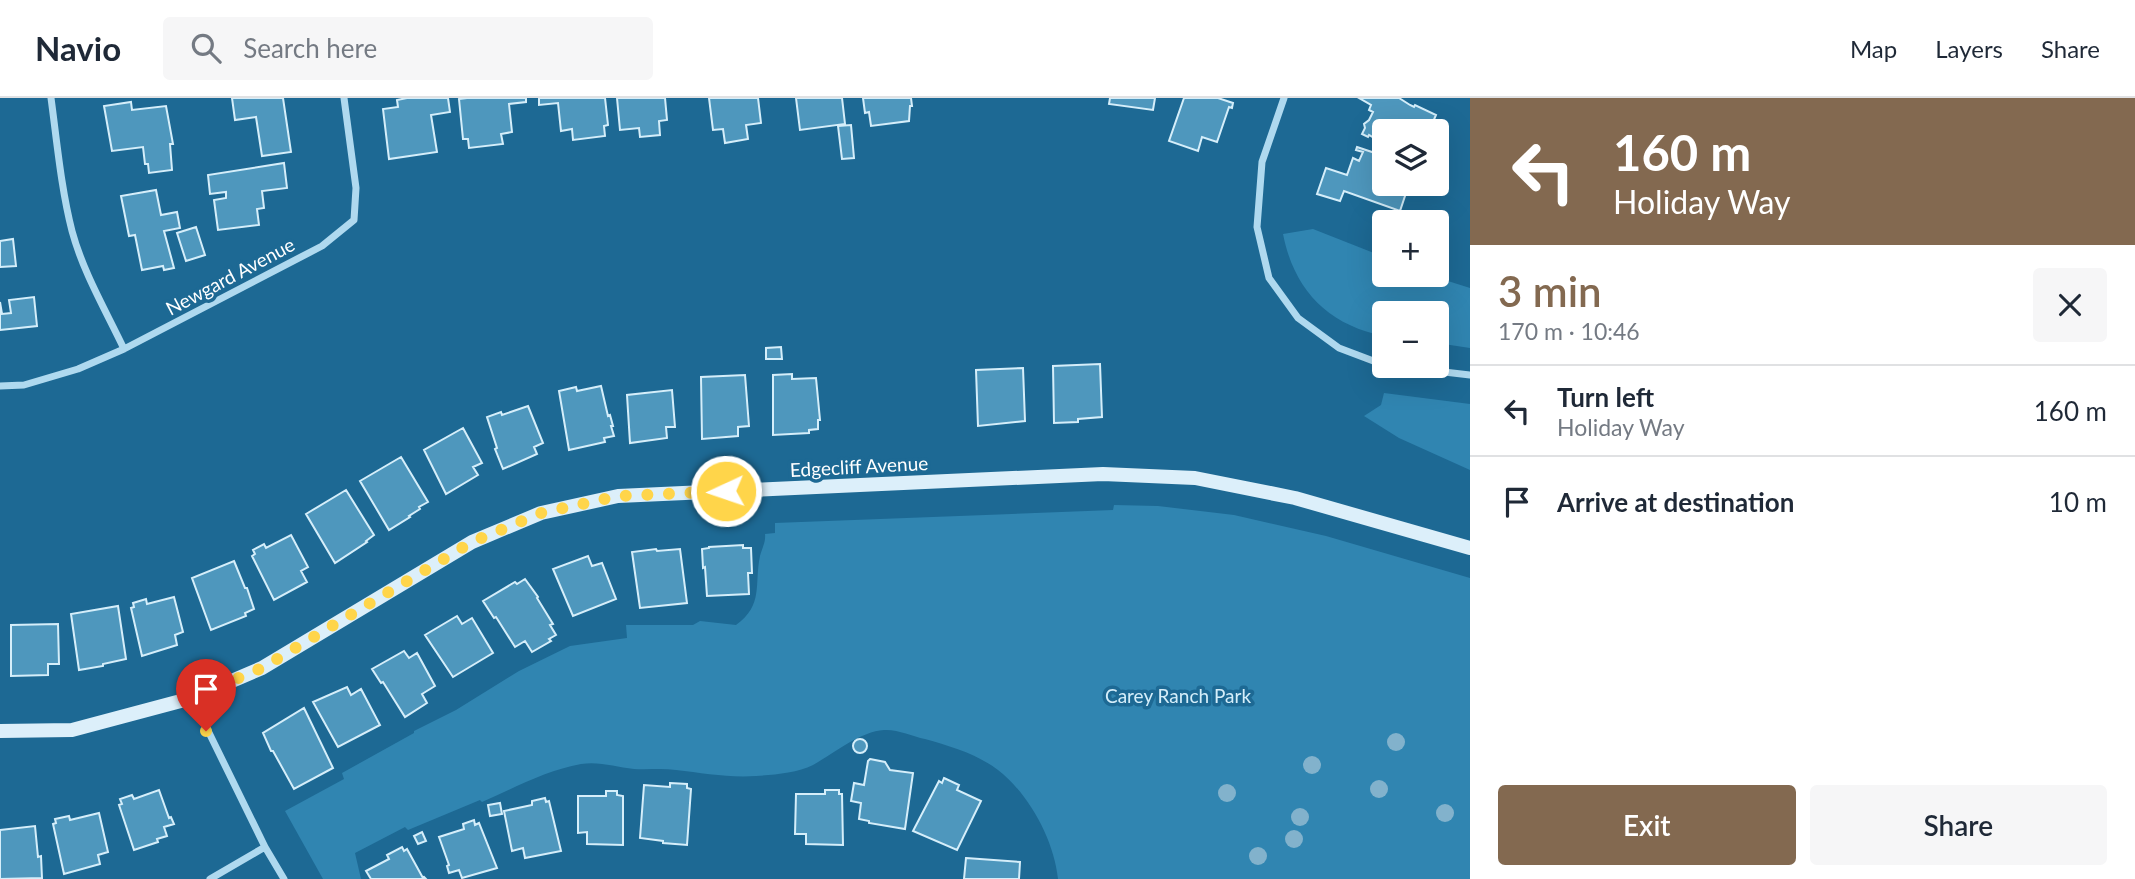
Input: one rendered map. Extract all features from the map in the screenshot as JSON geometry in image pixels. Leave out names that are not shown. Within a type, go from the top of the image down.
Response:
[{"type":"street","points":[[51,98],[72,233],[124,349]]},
{"type":"street","name":"Newgard Avenue","points":[[0,386],[24,385],[78,369],[124,349],[322,246],[354,220],[356,188],[344,98]]},
{"type":"street","points":[[1284,98],[1262,162],[1256,227],[1269,278],[1298,318],[1339,348],[1372,360]]},
{"type":"street","points":[[1449,373],[1470,375]]},
{"type":"street","name":"Edgecliff Avenue","points":[[0,731],[72,730],[192,698],[262,668],[472,542],[541,513],[618,496],[1103,474],[1195,478],[1295,498],[1470,548]]},
{"type":"street","points":[[192,698],[265,847],[284,879]]},
{"type":"street","points":[[210,879],[265,847]]},
{"type":"green space","points":[[1313,229],[1372,252],[1372,287],[1449,287],[1449,281],[1470,288],[1470,348],[1449,345],[1449,301],[1372,301],[1372,333],[1330,314],[1305,288],[1288,254],[1283,234]]},
{"type":"green space","points":[[1384,393],[1470,404],[1470,470],[1399,438],[1364,416],[1381,405]]},
{"type":"green space","name":"Carey Ranch Park","points":[[1114,505],[1158,506],[1234,515],[1326,536],[1470,578],[1470,879],[1058,879],[1051,849],[1038,819],[1020,792],[998,770],[963,751],[889,730],[866,734],[807,768],[777,774],[726,776],[594,763],[568,767],[408,830],[405,827],[355,853],[361,879],[323,879],[285,811],[344,779],[342,773],[414,731],[456,710],[519,671],[570,646],[627,638],[626,625],[693,625],[700,621],[736,625],[751,610],[765,534],[775,533],[775,523],[1113,510]]},
{"type":"building","points":[[232,98],[283,98],[291,152],[262,156],[256,117],[235,120]]},
{"type":"building","points":[[448,98],[450,112],[431,115],[437,152],[389,159],[383,109],[398,107],[397,100]]},
{"type":"building","points":[[526,98],[526,102],[509,104],[512,132],[501,134],[503,144],[469,148],[468,139],[463,139],[459,99]]},
{"type":"building","points":[[539,98],[605,98],[608,125],[604,126],[605,136],[573,140],[572,129],[561,131],[558,103],[539,105]]},
{"type":"building","points":[[617,98],[665,98],[667,120],[659,121],[660,135],[640,137],[639,128],[620,130]]},
{"type":"building","points":[[709,98],[758,98],[761,123],[746,125],[748,139],[725,143],[723,129],[713,130]]},
{"type":"building","points":[[796,98],[842,98],[845,124],[800,130]]},
{"type":"building","points":[[863,98],[911,98],[909,121],[871,126],[869,112],[865,113]]},
{"type":"building","points":[[1110,98],[1155,98],[1153,110],[1109,104]]},
{"type":"building","points":[[1184,98],[1218,98],[1233,103],[1232,108],[1229,107],[1217,142],[1202,137],[1198,151],[1169,141]]},
{"type":"building","points":[[1359,98],[1399,98],[1436,115],[1434,119],[1372,119],[1372,137],[1368,137],[1362,134],[1364,124],[1373,112],[1369,110],[1371,105]]},
{"type":"building","points":[[131,102],[132,110],[166,106],[173,144],[170,144],[172,170],[149,173],[143,147],[112,151],[104,106]]},
{"type":"building","points":[[851,125],[854,158],[842,159],[838,126]]},
{"type":"building","points":[[1357,147],[1372,152],[1372,196],[1405,196],[1400,210],[1344,191],[1340,201],[1317,194],[1326,168],[1347,175],[1353,158],[1359,161],[1363,152],[1356,150]]},
{"type":"building","points":[[284,163],[287,188],[262,191],[264,208],[257,209],[259,225],[218,230],[214,200],[226,198],[226,192],[210,194],[208,175]]},
{"type":"building","points":[[156,190],[161,215],[177,212],[180,228],[164,231],[174,268],[164,270],[163,266],[142,270],[135,235],[129,236],[121,196]]},
{"type":"building","points":[[196,227],[205,255],[186,261],[177,233]]},
{"type":"building","points":[[13,239],[16,266],[0,267],[0,241]]},
{"type":"building","points":[[34,297],[37,326],[0,330],[0,302],[2,314],[11,313],[9,300]]},
{"type":"building","points":[[781,347],[782,359],[766,359],[766,348]]},
{"type":"building","points":[[1100,364],[1102,417],[1054,423],[1053,366]]},
{"type":"building","points":[[1023,368],[1025,421],[978,426],[976,370]]},
{"type":"building","points":[[792,374],[792,379],[816,378],[820,420],[818,429],[809,430],[809,433],[773,435],[773,375]]},
{"type":"building","points":[[745,375],[749,426],[738,427],[738,436],[702,439],[701,377]]},
{"type":"building","points":[[601,386],[614,436],[604,438],[605,442],[569,450],[559,391],[576,387],[577,391]]},
{"type":"building","points":[[672,390],[675,427],[666,427],[667,438],[630,443],[627,395]]},
{"type":"building","points":[[528,406],[543,443],[534,447],[537,454],[503,469],[487,417]]},
{"type":"building","points":[[463,428],[482,463],[473,467],[478,475],[446,494],[424,450]]},
{"type":"building","points":[[401,457],[428,502],[389,530],[360,481]]},
{"type":"building","points":[[346,490],[374,535],[335,563],[306,514]]},
{"type":"building","points":[[291,535],[308,567],[301,571],[307,582],[274,600],[252,556],[255,554],[253,550],[264,544],[266,548]]},
{"type":"building","points":[[743,545],[743,548],[751,548],[749,594],[707,596],[702,549]]},
{"type":"building","points":[[680,549],[687,603],[640,608],[632,552]]},
{"type":"building","points":[[588,556],[592,566],[602,563],[616,599],[573,616],[553,569]]},
{"type":"building","points":[[234,561],[254,609],[245,613],[246,616],[211,630],[192,578]]},
{"type":"building","points":[[525,579],[553,624],[550,625],[556,635],[532,652],[525,641],[515,647],[483,601]]},
{"type":"building","points":[[174,597],[183,632],[175,635],[177,645],[142,656],[131,608],[134,607],[133,603],[146,599],[147,604]]},
{"type":"building","points":[[118,606],[126,659],[79,670],[71,614]]},
{"type":"building","points":[[457,616],[462,624],[472,618],[493,653],[453,677],[425,635]]},
{"type":"building","points":[[58,624],[59,664],[48,664],[48,675],[11,676],[11,625]]},
{"type":"building","points":[[404,651],[409,658],[417,653],[435,686],[422,694],[427,703],[405,717],[372,669]]},
{"type":"building","points":[[347,687],[351,695],[361,689],[380,725],[338,747],[313,702]]},
{"type":"building","points":[[304,708],[333,768],[294,789],[263,733]]},
{"type":"building","points":[[857,739],[863,739],[867,746],[863,753],[857,753],[853,749],[853,743]]},
{"type":"building","points":[[870,759],[885,762],[890,770],[913,773],[905,829],[859,819],[861,803],[851,801],[854,783],[864,785]]},
{"type":"building","points":[[944,778],[959,785],[957,790],[981,801],[957,850],[913,831],[939,781],[942,783]]},
{"type":"building","points":[[670,783],[687,784],[687,788],[691,789],[687,845],[640,838],[644,785],[670,787]]},
{"type":"building","points":[[159,790],[169,818],[171,817],[174,824],[164,827],[167,836],[157,839],[158,842],[134,850],[119,805],[122,804],[120,799],[132,795],[134,799]]},
{"type":"building","points":[[825,790],[839,790],[839,794],[842,794],[843,845],[806,844],[806,834],[795,834],[796,794],[825,794]]},
{"type":"building","points":[[606,791],[617,791],[617,795],[623,796],[623,845],[587,844],[587,832],[578,833],[578,796],[606,796]]},
{"type":"building","points":[[545,798],[546,802],[549,801],[561,851],[525,858],[523,848],[512,851],[504,811],[532,805],[532,801]]},
{"type":"building","points":[[500,803],[502,814],[490,816],[488,805]]},
{"type":"building","points":[[99,813],[108,852],[98,855],[100,864],[64,874],[53,824],[56,823],[55,819],[69,816],[70,820]]},
{"type":"building","points":[[474,820],[475,825],[479,823],[497,868],[462,878],[459,870],[449,873],[449,865],[439,837],[464,829],[463,824]]},
{"type":"building","points":[[35,826],[42,878],[0,879],[0,830]]},
{"type":"building","points":[[422,832],[426,841],[418,844],[414,836]]},
{"type":"building","points":[[402,847],[404,851],[407,849],[426,879],[371,879],[366,871],[389,859],[387,855]]},
{"type":"building","points":[[966,858],[1020,862],[1019,879],[964,879]]},
{"type":"route","points":[[206,731],[192,698],[262,668],[472,542],[541,513],[618,496],[726,491]]}]
